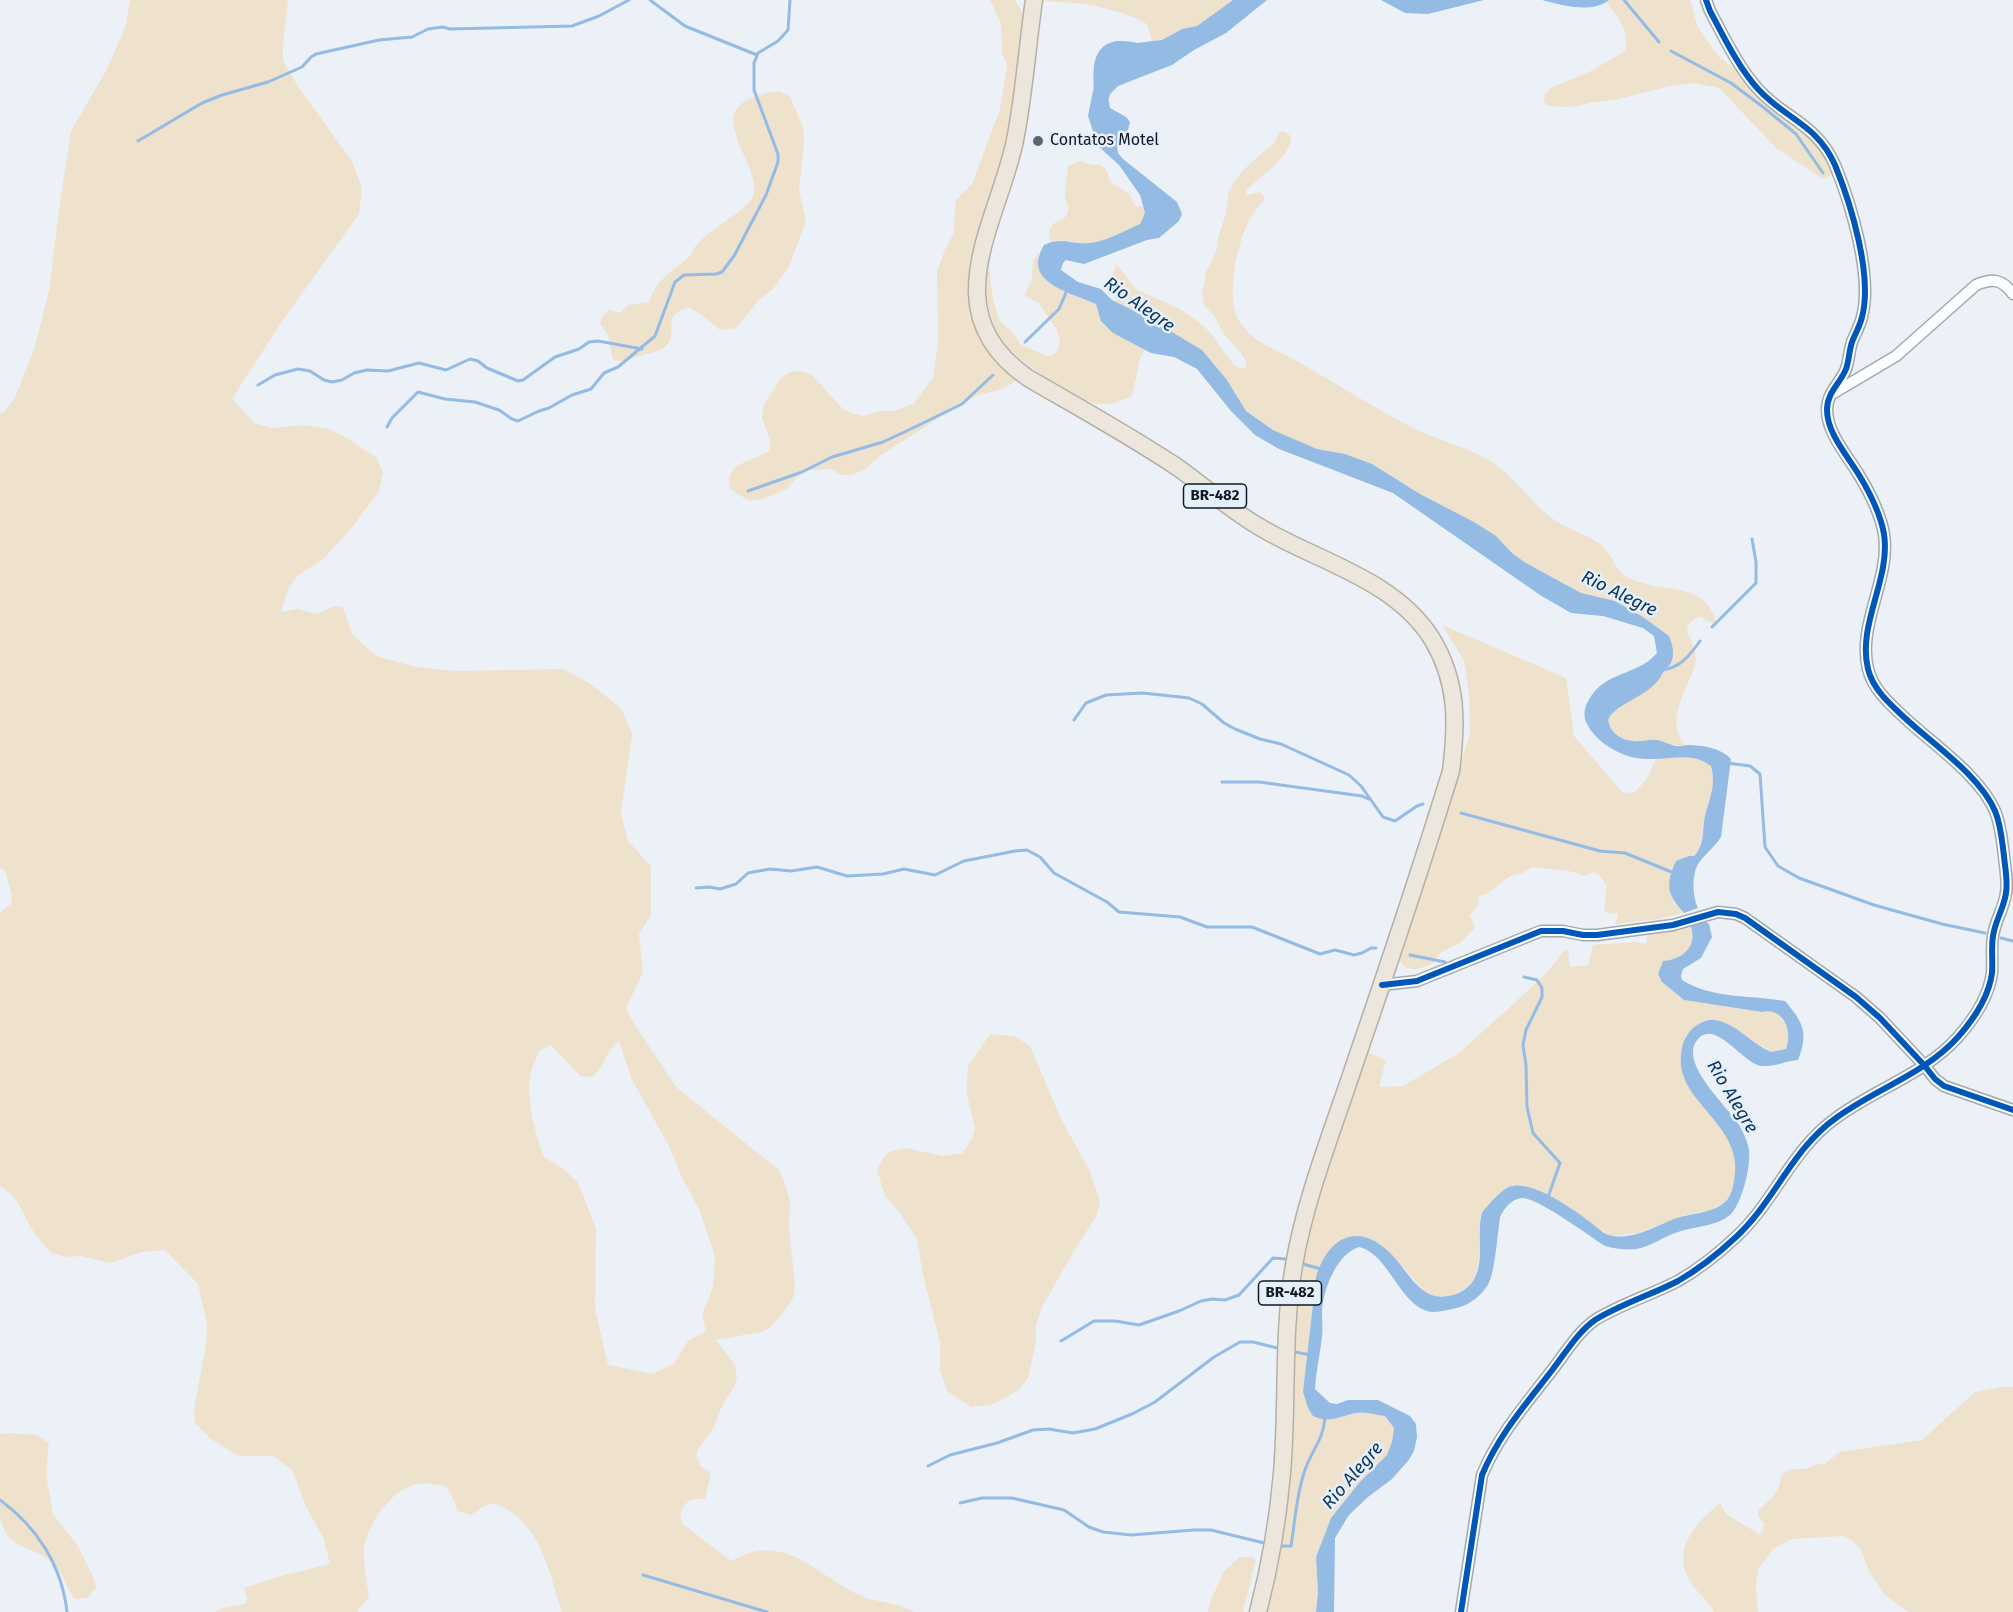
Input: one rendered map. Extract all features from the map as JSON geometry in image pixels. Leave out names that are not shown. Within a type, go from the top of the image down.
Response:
[{"type":"highway","name":"BR-482","points":[[1035,0],[1019,121],[986,230],[979,262],[977,294],[981,316],[987,333],[998,352],[1022,373],[1179,468],[1256,526],[1365,579],[1406,608],[1432,639],[1449,679],[1455,705],[1455,737],[1451,771],[1327,1148],[1294,1262],[1287,1325],[1282,1472],[1277,1526],[1258,1612]]},
{"type":"street","points":[[1461,1612],[1482,1475],[1489,1458],[1511,1423],[1588,1326],[1600,1317],[1682,1279],[1712,1257],[1752,1222],[1793,1161],[1816,1133],[1836,1117],[1924,1065],[1956,1039],[1971,1021],[1986,992],[1992,975],[1994,930],[2006,898],[2007,888],[2000,829],[1990,803],[1960,767],[1887,702],[1869,676],[1866,663],[1866,644],[1883,561],[1883,531],[1875,504],[1828,422],[1827,404],[1829,396],[1847,365],[1851,344],[1862,318],[1865,291],[1860,244],[1841,180],[1821,141],[1765,96],[1748,77],[1706,0]]},
{"type":"street","points":[[1829,396],[1896,356],[1976,285],[1986,281],[2000,281],[2013,294]]},
{"type":"street","points":[[1847,365],[1864,375]]},
{"type":"street","points":[[1382,985],[1417,981],[1541,931],[1597,935],[1658,928],[1718,912],[1736,914],[1745,918],[1856,997],[1880,1018],[1944,1086],[2013,1110]]},
{"type":"shaded area","points":[[130,0],[288,0],[283,61],[299,88],[352,161],[362,188],[359,214],[283,320],[232,399],[255,423],[272,428],[304,425],[329,429],[377,458],[383,473],[379,491],[351,529],[322,560],[298,575],[287,591],[281,612],[297,609],[318,614],[334,606],[343,607],[352,634],[376,656],[416,667],[456,671],[564,669],[589,683],[622,709],[632,734],[621,814],[628,841],[651,866],[651,915],[639,934],[643,972],[626,1008],[676,1087],[779,1170],[790,1201],[789,1228],[795,1285],[793,1298],[770,1328],[761,1332],[716,1340],[735,1365],[737,1378],[714,1427],[698,1449],[696,1456],[701,1466],[711,1473],[705,1499],[692,1500],[684,1506],[680,1515],[683,1524],[731,1561],[752,1552],[767,1550],[781,1552],[807,1563],[857,1594],[914,1612],[562,1612],[544,1556],[530,1530],[520,1519],[495,1504],[486,1505],[471,1515],[458,1511],[445,1486],[424,1483],[408,1487],[398,1493],[382,1510],[369,1531],[364,1551],[369,1598],[358,1609],[358,1612],[215,1612],[222,1608],[246,1604],[244,1588],[280,1576],[330,1564],[323,1537],[307,1509],[292,1470],[273,1456],[240,1456],[211,1439],[195,1423],[194,1409],[206,1345],[207,1325],[198,1284],[165,1250],[142,1252],[110,1263],[81,1256],[69,1257],[53,1254],[36,1235],[13,1196],[0,1186],[0,912],[11,904],[12,896],[5,871],[0,868],[0,413],[5,411],[15,397],[34,350],[49,291],[71,131],[107,69],[125,28]],"holes":[[[619,1041],[631,1078],[670,1148],[682,1178],[699,1209],[715,1256],[713,1287],[702,1315],[706,1331],[688,1341],[674,1363],[653,1374],[608,1365],[595,1308],[596,1229],[578,1182],[562,1168],[544,1157],[535,1128],[529,1088],[531,1071],[539,1051],[551,1045],[580,1076],[592,1077]]]},
{"type":"shaded area","points":[[990,0],[1015,0],[1026,18],[1007,138],[973,250],[969,281],[970,300],[1024,377],[1000,390],[978,395],[961,404],[881,455],[864,470],[852,475],[842,475],[830,469],[802,471],[788,488],[772,496],[749,501],[730,489],[731,473],[742,464],[770,450],[770,441],[762,418],[763,407],[779,380],[790,372],[802,371],[813,376],[842,408],[863,416],[879,411],[894,411],[913,404],[933,378],[938,344],[937,272],[953,235],[956,200],[972,184],[1000,109],[1007,64],[1002,54],[1001,24]]},
{"type":"shaded area","points":[[1043,0],[1233,0],[1197,26],[1182,29],[1162,40],[1152,42],[1147,24],[1130,16],[1093,6]]},
{"type":"shaded area","points":[[1609,0],[1690,0],[1698,28],[1719,57],[1807,119],[1840,171],[1823,179],[1777,149],[1719,88],[1693,83],[1571,107],[1548,106],[1544,101],[1545,94],[1551,88],[1591,71],[1625,51],[1626,37],[1619,19],[1607,3]]},
{"type":"shaded area","points":[[780,91],[790,97],[803,127],[804,144],[799,190],[806,221],[789,266],[774,288],[760,299],[736,328],[720,330],[688,307],[672,319],[670,340],[667,345],[655,352],[626,360],[613,360],[608,335],[600,324],[602,317],[609,310],[620,313],[628,305],[649,302],[659,283],[688,258],[699,243],[752,199],[754,188],[752,175],[735,132],[733,119],[737,108],[749,99]]},
{"type":"shaded area","points":[[1283,131],[1291,136],[1286,152],[1246,191],[1247,195],[1261,192],[1265,199],[1254,212],[1246,227],[1236,260],[1233,300],[1240,322],[1251,335],[1263,343],[1385,413],[1417,430],[1492,462],[1554,520],[1600,544],[1624,575],[1642,583],[1682,590],[1704,601],[1712,611],[1718,626],[1701,617],[1688,625],[1687,630],[1696,653],[1696,660],[1678,711],[1677,728],[1684,745],[1674,745],[1657,740],[1625,739],[1614,732],[1609,723],[1609,715],[1619,698],[1627,691],[1646,682],[1669,636],[1643,617],[1615,601],[1581,593],[1526,563],[1513,554],[1496,536],[1420,494],[1372,464],[1345,454],[1317,449],[1273,430],[1246,411],[1227,380],[1202,350],[1152,320],[1117,303],[1112,284],[1117,265],[1137,290],[1180,309],[1197,321],[1209,331],[1234,365],[1240,369],[1245,368],[1247,363],[1240,352],[1223,333],[1215,317],[1204,305],[1202,293],[1206,272],[1217,249],[1229,190],[1241,172],[1275,142],[1278,133]]},
{"type":"shaded area","points":[[1080,161],[1093,165],[1100,164],[1106,169],[1110,181],[1129,194],[1135,206],[1143,207],[1145,213],[1140,224],[1102,241],[1084,243],[1050,241],[1051,227],[1064,218],[1068,211],[1065,196],[1068,166]]},
{"type":"shaded area","points":[[1039,252],[1038,265],[1048,282],[1095,303],[1112,331],[1145,349],[1140,359],[1132,396],[1111,404],[1089,402],[1027,364],[1006,345],[999,335],[988,304],[986,271],[990,271],[993,298],[999,318],[1020,344],[1047,356],[1052,356],[1057,351],[1060,341],[1057,330],[1039,303],[1026,297],[1025,293],[1032,280],[1033,261]]},
{"type":"shaded area","points":[[1442,625],[1566,678],[1574,736],[1623,793],[1635,792],[1646,780],[1656,759],[1691,758],[1711,766],[1712,796],[1705,817],[1700,848],[1673,902],[1684,913],[1658,919],[1615,924],[1617,913],[1608,914],[1604,909],[1607,885],[1599,875],[1592,872],[1585,876],[1569,871],[1532,867],[1523,873],[1510,876],[1487,894],[1478,896],[1479,904],[1470,915],[1475,928],[1460,943],[1440,953],[1433,963],[1427,966],[1411,969],[1404,966],[1399,959],[1470,734],[1469,693],[1464,661]]},
{"type":"shaded area","points":[[1686,917],[1693,926],[1692,943],[1686,954],[1673,961],[1662,982],[1684,1000],[1776,1013],[1785,1022],[1788,1035],[1786,1049],[1771,1052],[1717,1020],[1686,1035],[1696,1099],[1714,1117],[1734,1153],[1733,1189],[1726,1201],[1711,1210],[1686,1215],[1638,1233],[1610,1236],[1570,1209],[1509,1187],[1487,1206],[1480,1218],[1481,1247],[1477,1270],[1472,1282],[1463,1290],[1450,1296],[1435,1296],[1425,1292],[1396,1259],[1363,1236],[1316,1277],[1303,1393],[1308,1408],[1313,1416],[1324,1419],[1359,1413],[1385,1416],[1394,1428],[1392,1442],[1387,1455],[1348,1496],[1331,1518],[1316,1557],[1318,1592],[1316,1612],[1261,1612],[1295,1286],[1306,1222],[1365,1051],[1386,1060],[1379,1087],[1403,1086],[1459,1053],[1548,971],[1563,952],[1568,950],[1570,967],[1588,965],[1593,945],[1636,942],[1646,944],[1649,928]]},
{"type":"shaded area","points":[[990,1034],[1015,1036],[1030,1046],[1061,1119],[1090,1171],[1100,1202],[1097,1215],[1042,1307],[1036,1325],[1036,1342],[1028,1378],[1020,1389],[1000,1401],[990,1405],[971,1407],[947,1391],[940,1370],[940,1343],[923,1275],[917,1239],[900,1213],[885,1196],[877,1170],[886,1154],[895,1150],[906,1148],[943,1156],[963,1153],[973,1137],[975,1128],[966,1091],[968,1066]]},
{"type":"shaded area","points":[[2013,1387],[2013,1612],[1908,1612],[1884,1594],[1869,1571],[1861,1550],[1853,1541],[1844,1536],[1791,1539],[1773,1549],[1759,1568],[1756,1584],[1758,1612],[1714,1612],[1693,1586],[1686,1574],[1683,1562],[1687,1540],[1701,1521],[1720,1503],[1726,1514],[1759,1534],[1762,1533],[1764,1524],[1758,1516],[1759,1509],[1772,1498],[1778,1489],[1782,1475],[1789,1469],[1805,1469],[1824,1464],[1840,1452],[1922,1440],[1975,1392]]},
{"type":"shaded area","points":[[0,1434],[37,1435],[49,1443],[46,1474],[53,1514],[78,1546],[94,1579],[96,1588],[87,1598],[75,1599],[56,1566],[44,1556],[17,1544],[5,1531],[0,1517]]},
{"type":"shaded area","points":[[1240,1557],[1252,1557],[1256,1560],[1243,1612],[1208,1612],[1224,1571]]},
{"type":"water","points":[[1233,0],[1267,0],[1226,33],[1172,65],[1118,86],[1108,96],[1110,108],[1126,117],[1130,122],[1128,130],[1117,146],[1118,153],[1177,202],[1182,214],[1179,221],[1159,238],[1147,240],[1084,264],[1066,260],[1061,270],[1078,282],[1101,289],[1112,300],[1152,320],[1202,350],[1227,380],[1246,411],[1273,430],[1317,449],[1345,454],[1372,464],[1420,494],[1496,536],[1513,554],[1526,563],[1581,593],[1615,601],[1643,617],[1669,636],[1673,648],[1670,665],[1658,675],[1632,687],[1621,695],[1612,706],[1608,720],[1615,733],[1624,739],[1657,740],[1677,746],[1706,747],[1722,752],[1731,759],[1721,837],[1695,870],[1694,890],[1698,908],[1684,913],[1671,895],[1669,883],[1676,861],[1694,856],[1700,847],[1713,785],[1711,766],[1704,761],[1689,757],[1643,759],[1623,754],[1599,740],[1585,720],[1587,702],[1602,685],[1643,665],[1657,653],[1654,636],[1643,628],[1603,616],[1571,613],[1540,595],[1393,493],[1279,449],[1255,435],[1231,411],[1197,369],[1174,357],[1151,353],[1113,333],[1101,321],[1096,304],[1062,290],[1043,277],[1039,269],[1039,258],[1044,245],[1056,241],[1090,243],[1103,240],[1140,224],[1145,213],[1140,195],[1119,165],[1098,146],[1088,116],[1097,81],[1116,52],[1137,43],[1162,40],[1182,29],[1197,26]]},
{"type":"water","points":[[1381,0],[1484,0],[1428,14],[1405,13]]},
{"type":"water","points":[[1542,0],[1609,0],[1594,7],[1586,7],[1568,6]]},
{"type":"water","points":[[1686,917],[1703,920],[1709,924],[1712,937],[1701,958],[1683,969],[1682,980],[1719,993],[1785,1001],[1796,1015],[1802,1028],[1803,1042],[1798,1060],[1771,1066],[1755,1064],[1715,1035],[1707,1034],[1700,1037],[1694,1047],[1694,1058],[1698,1070],[1739,1125],[1748,1144],[1749,1165],[1745,1184],[1734,1210],[1718,1222],[1678,1232],[1642,1248],[1617,1249],[1605,1246],[1532,1200],[1516,1199],[1506,1207],[1500,1217],[1493,1267],[1485,1289],[1478,1297],[1464,1305],[1440,1312],[1422,1309],[1412,1302],[1388,1270],[1370,1252],[1359,1247],[1344,1257],[1332,1275],[1325,1295],[1315,1389],[1330,1403],[1337,1404],[1348,1400],[1378,1400],[1410,1416],[1416,1424],[1417,1437],[1414,1451],[1408,1461],[1392,1479],[1349,1515],[1335,1538],[1334,1612],[1316,1612],[1318,1592],[1316,1557],[1331,1518],[1359,1483],[1387,1455],[1394,1428],[1385,1416],[1359,1413],[1324,1419],[1313,1416],[1308,1408],[1303,1392],[1316,1277],[1327,1253],[1344,1239],[1353,1236],[1375,1241],[1392,1255],[1424,1291],[1443,1297],[1457,1294],[1473,1281],[1479,1264],[1482,1213],[1498,1195],[1509,1187],[1519,1185],[1545,1193],[1572,1209],[1604,1233],[1621,1237],[1715,1208],[1729,1197],[1734,1181],[1735,1161],[1730,1144],[1689,1087],[1682,1072],[1681,1055],[1684,1042],[1696,1026],[1712,1020],[1730,1025],[1771,1052],[1786,1049],[1788,1035],[1785,1022],[1776,1013],[1684,1000],[1662,982],[1658,974],[1663,961],[1680,956],[1690,946],[1692,933]]},
{"type":"waterway","points":[[138,141],[202,103],[268,82],[302,67],[316,54],[379,40],[412,37],[428,29],[443,27],[450,29],[572,26],[599,16],[629,0]]},
{"type":"waterway","points":[[650,0],[685,26],[757,55]]},
{"type":"waterway","points":[[387,427],[392,418],[418,392],[445,399],[475,402],[499,410],[518,421],[572,395],[591,389],[604,373],[618,367],[655,336],[675,282],[684,275],[722,272],[734,256],[766,195],[778,162],[778,154],[754,90],[754,63],[758,53],[778,41],[788,30],[790,0]]},
{"type":"waterway","points":[[1624,0],[1659,42]]},
{"type":"waterway","name":"Rio Alegre","points":[[1102,94],[1102,69],[1105,57],[1114,50],[1121,49],[1143,52]]},
{"type":"waterway","points":[[1671,51],[1731,83],[1763,107],[1796,134],[1823,173]]},
{"type":"waterway","points":[[1025,342],[1059,309],[1068,288]]},
{"type":"waterway","points":[[258,385],[275,375],[298,369],[310,371],[332,382],[367,370],[388,371],[419,363],[446,370],[470,359],[518,381],[523,380],[555,357],[579,349],[589,342],[598,341],[642,349]]},
{"type":"waterway","points":[[748,491],[802,472],[832,457],[883,442],[915,427],[962,404],[993,375]]},
{"type":"waterway","points":[[1712,627],[1756,583],[1756,562],[1752,539]]},
{"type":"waterway","points":[[1663,670],[1680,663],[1689,656],[1700,641]]},
{"type":"waterway","name":"Rio Alegre","points":[[1601,715],[1614,701],[1648,680],[1658,663]]},
{"type":"waterway","points":[[1074,720],[1086,703],[1106,695],[1143,693],[1189,698],[1202,704],[1224,723],[1235,729],[1281,744],[1349,775],[1361,786],[1383,817],[1395,821],[1423,804]]},
{"type":"waterway","points":[[1727,763],[1750,766],[1760,774],[1765,847],[1778,866],[1799,878],[1874,905],[1985,933]]},
{"type":"waterway","points":[[1222,782],[1259,782],[1362,796],[1368,799]]},
{"type":"waterway","points":[[1461,813],[1600,851],[1625,853],[1674,873]]},
{"type":"waterway","points":[[696,888],[720,889],[736,884],[748,873],[770,869],[791,871],[817,867],[847,876],[883,874],[904,869],[935,875],[964,861],[1027,850],[1040,857],[1054,873],[1107,902],[1119,912],[1180,917],[1207,927],[1252,927],[1320,954],[1335,950],[1354,955],[1376,948]]},
{"type":"waterway","points":[[2001,938],[2013,941]]},
{"type":"waterway","points":[[1410,955],[1445,962]]},
{"type":"waterway","points":[[1524,977],[1537,980],[1542,988],[1542,997],[1526,1030],[1523,1045],[1527,1107],[1533,1133],[1560,1163],[1548,1197]]},
{"type":"waterway","points":[[1061,1341],[1094,1321],[1115,1321],[1139,1325],[1201,1301],[1225,1300],[1239,1295],[1273,1258],[1286,1259]]},
{"type":"waterway","points":[[1303,1264],[1321,1269]]},
{"type":"waterway","points":[[928,1466],[950,1455],[997,1443],[1033,1430],[1049,1429],[1073,1433],[1095,1429],[1155,1402],[1214,1357],[1240,1342],[1253,1342],[1277,1348]]},
{"type":"waterway","points":[[1295,1352],[1311,1355]]},
{"type":"waterway","points":[[1282,1546],[1291,1546],[1301,1482],[1322,1432],[1325,1417]]},
{"type":"waterway","points":[[960,1503],[982,1498],[1012,1498],[1064,1510],[1089,1527],[1103,1532],[1131,1535],[1211,1530],[1264,1543]]},
{"type":"waterway","points":[[0,1500],[25,1522],[46,1549],[60,1579],[67,1612]]},
{"type":"waterway","points":[[643,1575],[767,1612]]},
{"type":"cycle path","points":[[1461,1612],[1482,1475],[1505,1432],[1572,1343],[1595,1320],[1678,1281],[1708,1260],[1750,1223],[1795,1160],[1821,1131],[1851,1108],[1930,1061],[1958,1037],[1975,1015],[1988,990],[1992,973],[1994,930],[2006,893],[2007,884],[2000,827],[1988,798],[1968,773],[1889,703],[1874,684],[1868,669],[1867,635],[1883,568],[1884,534],[1871,496],[1830,427],[1827,410],[1831,393],[1846,369],[1865,300],[1863,261],[1848,199],[1828,151],[1810,131],[1758,89],[1738,62],[1706,0]]},
{"type":"cycle path","points":[[1382,985],[1417,981],[1541,931],[1597,935],[1673,925],[1718,912],[1736,914],[1745,918],[1856,997],[1880,1018],[1944,1086],[2013,1110]]},
{"type":"place","name":"Contatos Motel","points":[[1038,141]]}]
